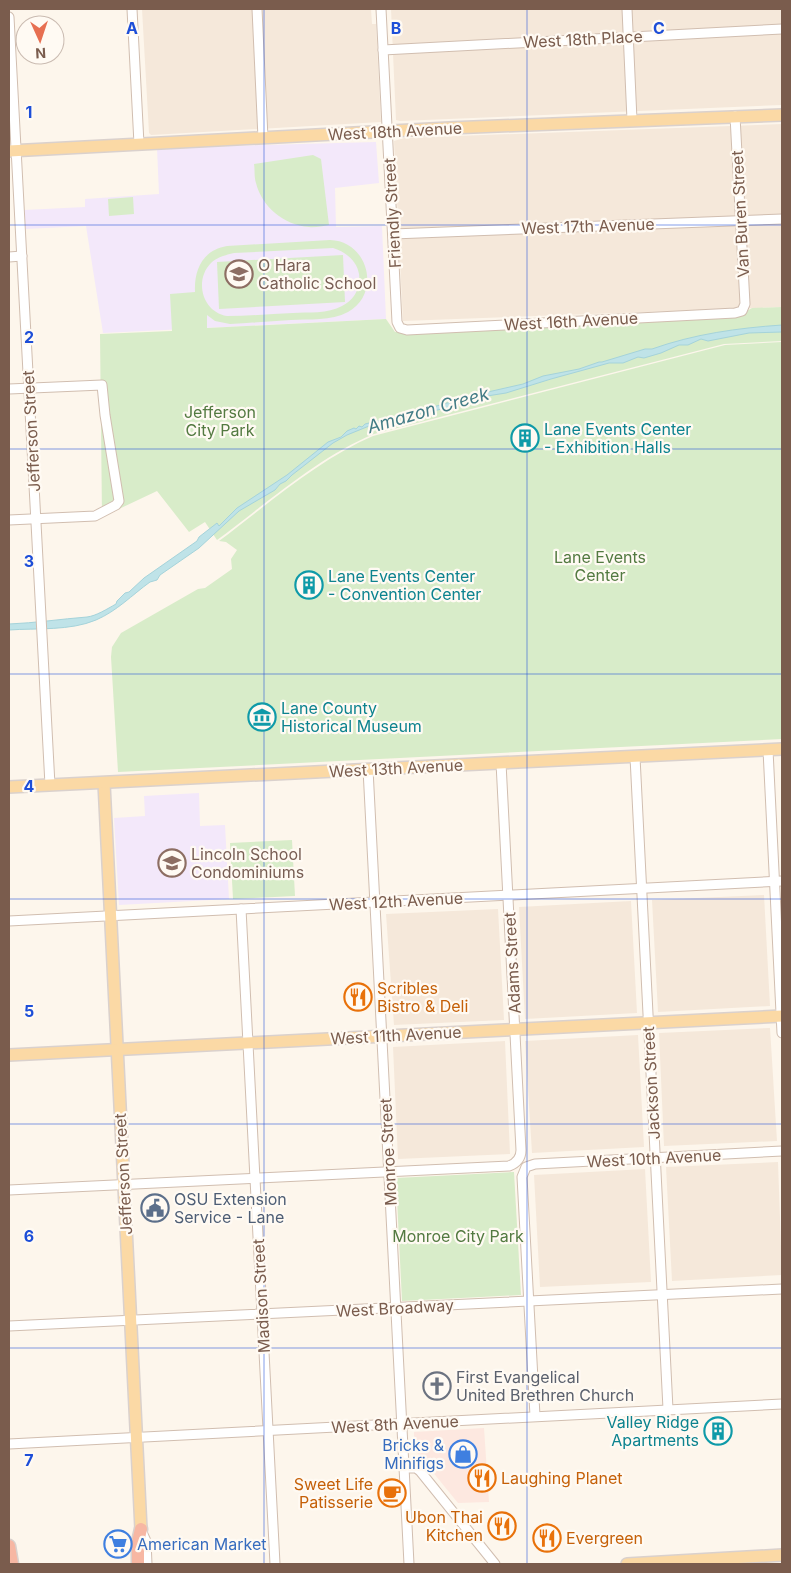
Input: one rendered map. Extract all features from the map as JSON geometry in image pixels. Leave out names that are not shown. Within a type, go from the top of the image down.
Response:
[{"type":"highway","points":[[138,1564],[138,1542],[141,1529]]},
{"type":"highway","points":[[9,1546],[12,1564]]},
{"type":"main road","name":"West 18th Avenue","points":[[12,151],[387,130],[782,115]]},
{"type":"main road","name":"West 13th Avenue","points":[[9,787],[782,749]]},
{"type":"main road","name":"Jefferson Street","points":[[104,783],[141,1529]]},
{"type":"main road","name":"West 11th Avenue","points":[[9,1055],[782,1016]]},
{"type":"main road","points":[[627,1564],[782,1555]]},
{"type":"street","points":[[132,9],[139,144]]},
{"type":"street","points":[[257,9],[263,138]]},
{"type":"street","name":"Friendly Street","points":[[381,9],[397,322],[400,328]]},
{"type":"street","points":[[626,9],[632,120]]},
{"type":"street","name":"Jefferson Street","points":[[9,17],[12,151],[22,256],[50,785]]},
{"type":"street","name":"West 18th Place","points":[[383,50],[782,29]]},
{"type":"street","name":"Van Buren Street","points":[[735,116],[745,304],[742,311]]},
{"type":"street","name":"West 17th Avenue","points":[[393,234],[782,218]]},
{"type":"street","points":[[9,257],[22,256]]},
{"type":"street","name":"West 16th Avenue","points":[[400,328],[407,330],[735,313],[742,311]]},
{"type":"street","points":[[9,389],[102,384],[105,415],[119,497],[118,503],[95,516],[9,520]]},
{"type":"street","points":[[768,750],[778,882],[782,1033]]},
{"type":"street","name":"Jackson Street","points":[[634,757],[668,1409]]},
{"type":"street","name":"Adams Street","points":[[388,1171],[509,1166],[518,1161],[521,1150],[501,763]]},
{"type":"street","name":"Monroe Street","points":[[368,769],[409,1564]]},
{"type":"street","name":"West 12th Avenue","points":[[9,921],[778,882]]},
{"type":"street","name":"Madison Street","points":[[241,909],[275,1564]]},
{"type":"street","name":"West 10th Avenue","points":[[528,1302],[522,1177],[526,1167],[535,1164],[782,1151]]},
{"type":"street","points":[[9,1190],[388,1171]]},
{"type":"street","name":"West Broadway","points":[[9,1326],[782,1290]]},
{"type":"street","points":[[528,1302],[535,1416]]},
{"type":"street","name":"West 8th Avenue","points":[[9,1444],[782,1404]]},
{"type":"street","points":[[405,1468],[416,1468],[420,1471],[495,1564]]},
{"type":"street","name":"Jefferson Street","points":[[141,1529],[146,1541],[147,1564]]},
{"type":"shaded area","points":[[142,9],[371,9],[372,24],[376,24],[381,122],[151,135],[149,133]]},
{"type":"shaded area","points":[[391,9],[782,9],[782,105],[400,121],[396,120]]},
{"type":"shaded area","points":[[782,124],[782,307],[403,321],[394,141],[404,138]]},
{"type":"shaded area","name":"O Hara Catholic School","points":[[376,142],[379,183],[335,188],[336,227],[382,226],[386,319],[103,333],[86,226],[25,229],[24,210],[85,207],[85,199],[159,194],[157,148]]},
{"type":"shaded area","name":"Lincoln School Condominiums","points":[[199,793],[200,826],[225,825],[229,899],[119,905],[114,818],[145,816],[144,796]]},
{"type":"shaded area","points":[[764,895],[770,1006],[658,1012],[652,900]]},
{"type":"shaded area","points":[[631,901],[637,1013],[525,1019],[519,907]]},
{"type":"shaded area","points":[[498,909],[504,1020],[394,1025],[386,914]]},
{"type":"shaded area","points":[[770,1028],[777,1141],[664,1146],[659,1033]]},
{"type":"shaded area","points":[[638,1035],[644,1147],[532,1153],[525,1041]]},
{"type":"shaded area","points":[[505,1041],[510,1154],[398,1159],[393,1047]]},
{"type":"shaded area","points":[[778,1162],[782,1275],[672,1281],[666,1167]]},
{"type":"shaded area","points":[[645,1169],[651,1282],[540,1287],[534,1175]]},
{"type":"shaded area","points":[[484,1428],[489,1502],[458,1503],[414,1449],[414,1432]]},
{"type":"green space","points":[[313,155],[321,159],[329,225],[316,227],[300,226],[283,219],[263,200],[255,181],[254,164]]},
{"type":"green space","points":[[133,197],[134,214],[109,216],[108,199]]},
{"type":"green space","name":"Jefferson City Park","points":[[330,240],[343,243],[354,249],[366,269],[365,293],[359,303],[348,312],[334,317],[230,324],[215,321],[207,315],[207,328],[386,319],[395,332],[738,316],[752,308],[782,307],[782,341],[724,344],[374,434],[333,455],[313,468],[217,540],[205,522],[189,532],[157,491],[102,517],[100,334],[172,331],[170,294],[195,292],[198,268],[206,256],[219,248]],"holes":[[[333,248],[356,265],[359,274],[359,284],[353,297],[336,309],[318,312],[227,316],[218,313],[212,308],[206,302],[203,294],[202,286],[206,270],[213,261],[225,255]]]},
{"type":"green space","points":[[343,255],[345,302],[219,309],[217,262]]},
{"type":"green space","name":"Lane Events Center","points":[[782,342],[782,739],[118,772],[111,657],[112,647],[121,633],[198,589],[205,588],[232,569],[231,559],[237,550],[226,542],[219,541],[333,457],[373,436],[725,345]]},
{"type":"green space","points":[[292,840],[295,896],[233,899],[230,843]]},
{"type":"green space","name":"Monroe City Park","points":[[514,1172],[521,1295],[402,1301],[396,1178]]},
{"type":"water","name":"Amazon Creek","points":[[782,325],[782,332],[749,333],[708,341],[701,339],[688,345],[679,345],[644,358],[638,357],[623,363],[609,363],[506,393],[487,396],[472,402],[468,401],[451,407],[374,424],[333,443],[280,484],[275,490],[239,511],[199,548],[160,575],[157,580],[150,582],[104,616],[86,624],[75,626],[9,630],[9,624],[90,616],[116,604],[125,593],[129,592],[144,578],[197,541],[199,537],[217,523],[219,526],[237,508],[287,475],[328,442],[341,437],[347,431],[356,429],[359,426],[362,427],[365,424],[523,384],[543,376],[579,369],[684,339],[733,330]]},
{"type":"place","name":"O Hara Catholic School","points":[[239,274]]},
{"type":"place","name":"Lane Events Center - Exhibition Halls","points":[[525,438]]},
{"type":"place","name":"Lane Events Center - Convention Center","points":[[309,585]]},
{"type":"place","name":"Lane County Historical Museum","points":[[262,717]]},
{"type":"place","name":"Lincoln School Condominiums","points":[[172,863]]},
{"type":"place","name":"Scribles Bistro & Deli","points":[[358,997]]},
{"type":"place","name":"OSU Extension Service - Lane","points":[[155,1208]]},
{"type":"place","name":"First Evangelical United Brethren Church","points":[[437,1386]]},
{"type":"place","name":"Valley Ridge Apartments","points":[[718,1431]]},
{"type":"place","name":"Bricks & Minifigs","points":[[463,1454]]},
{"type":"place","name":"Laughing Planet","points":[[482,1478]]},
{"type":"place","name":"Sweet Life Patisserie","points":[[392,1493]]},
{"type":"place","name":"Ubon Thai Kitchen","points":[[502,1526]]},
{"type":"place","name":"Evergreen","points":[[547,1538]]},
{"type":"place","name":"American Market","points":[[118,1544]]}]
